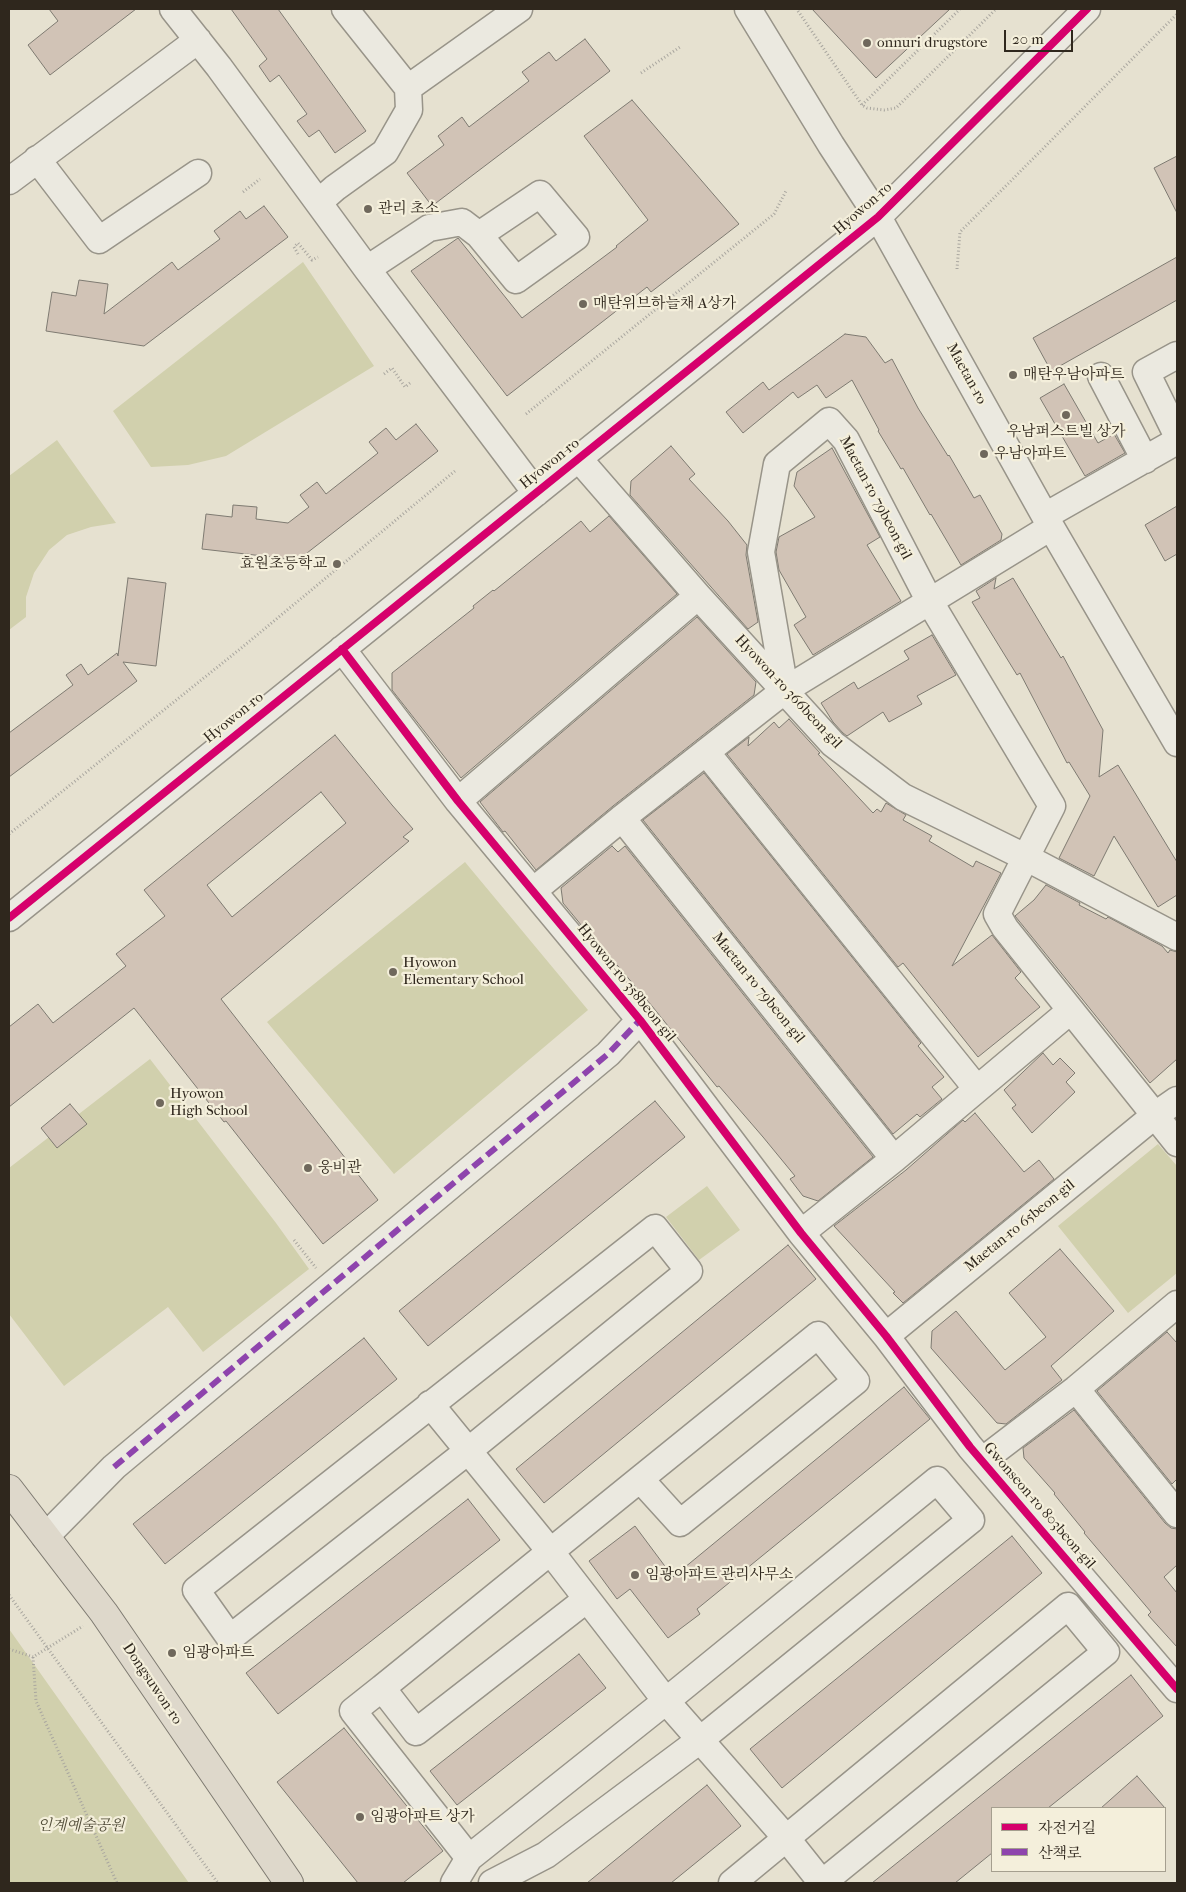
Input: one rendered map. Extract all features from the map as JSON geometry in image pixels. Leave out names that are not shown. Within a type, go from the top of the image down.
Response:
[{"type":"main road","name":"Dongsuwon-ro","points":[[9,1489],[104,1613],[289,1883]]},
{"type":"street","points":[[173,9],[536,493]]},
{"type":"street","points":[[319,202],[385,152],[409,110],[408,88],[345,9]]},
{"type":"street","points":[[408,88],[519,9]]},
{"type":"street","name":"Hyowon-ro","points":[[9,918],[878,217],[1087,9]]},
{"type":"street","name":"Maetan-ro","points":[[752,11],[831,145],[878,217],[1048,522],[1177,743]]},
{"type":"street","points":[[9,180],[198,40]]},
{"type":"street","points":[[37,159],[99,240],[198,172]]},
{"type":"street","points":[[367,269],[429,228],[462,222],[479,235]]},
{"type":"street","points":[[1177,355],[1146,372],[1177,435]]},
{"type":"street","points":[[1101,376],[1145,460]]},
{"type":"street","name":"Maetan-ro 79beon-gil","points":[[785,690],[761,552],[777,464],[829,421],[846,440],[930,602],[1052,806],[1027,858]]},
{"type":"street","points":[[533,891],[622,818],[785,690],[930,602],[1048,522],[1177,441]]},
{"type":"street","name":"Hyowon-ro 366beon-gil","points":[[578,458],[698,596],[833,744],[903,797],[1027,858],[1177,937]]},
{"type":"street","points":[[458,801],[698,596]]},
{"type":"street","name":"Hyowon-ro 358beon-gil","points":[[342,648],[458,801],[640,1020],[801,1233],[886,1336]]},
{"type":"street","points":[[706,752],[977,1089]]},
{"type":"street","name":"Maetan-ro 79beon-gil","points":[[622,818],[894,1159]]},
{"type":"street","points":[[1027,858],[997,914],[1005,928],[1177,1144]]},
{"type":"street","points":[[801,1233],[894,1159],[1070,1011]]},
{"type":"street","points":[[45,1537],[114,1467],[608,1054],[640,1020]]},
{"type":"street","name":"Maetan-ro 65beon-gil","points":[[886,1336],[1154,1116],[1177,1100]]},
{"type":"street","points":[[655,1228],[689,1271],[468,1451],[230,1638],[196,1590],[430,1404],[655,1228]]},
{"type":"street","points":[[983,1460],[1173,1317]]},
{"type":"street","points":[[469,1858],[353,1711],[818,1335],[856,1381],[680,1523],[640,1480]]},
{"type":"street","name":"Gwonseon-ro 803beon-gil","points":[[886,1336],[970,1447],[1177,1689]]},
{"type":"street","points":[[1076,1389],[1177,1514]]},
{"type":"street","points":[[430,1404],[550,1552],[666,1701],[787,1839],[822,1883],[1106,1652],[1068,1606],[787,1839],[732,1883]]},
{"type":"street","points":[[454,1883],[469,1858],[666,1701],[937,1480],[971,1520],[700,1740],[546,1855],[492,1883]]},
{"type":"street","points":[[382,1688],[416,1732],[587,1599]]},
{"type":"path","points":[[862,105],[960,9]]},
{"type":"path","points":[[798,11],[862,105],[867,108],[884,110],[896,108],[996,9]]},
{"type":"path","points":[[957,270],[960,232],[1177,14]]},
{"type":"path","points":[[641,73],[680,47]]},
{"type":"path","points":[[244,192],[260,179]]},
{"type":"path","points":[[526,414],[774,214],[786,191]]},
{"type":"path","points":[[298,254],[294,248],[298,243],[312,260],[318,257]]},
{"type":"path","points":[[384,374],[392,368],[405,387],[410,383]]},
{"type":"path","points":[[9,834],[238,650],[455,471]]},
{"type":"path","points":[[294,1240],[330,1286]]},
{"type":"path","points":[[9,1595],[218,1883]]},
{"type":"path","points":[[9,1649],[32,1657],[104,1613]]},
{"type":"path","points":[[32,1657],[36,1701],[117,1883]]},
{"type":"green space","points":[[303,262],[374,366],[226,456],[188,465],[151,467],[113,411]]},
{"type":"green space","points":[[57,440],[116,523],[91,527],[67,535],[49,550],[34,573],[26,597],[26,617],[9,630],[9,476]]},
{"type":"green space","points":[[465,862],[588,1010],[394,1174],[267,1022]]},
{"type":"green space","points":[[150,1059],[309,1269],[203,1352],[168,1307],[64,1386],[9,1314],[9,1168]]},
{"type":"green space","points":[[1158,1144],[1177,1166],[1177,1273],[1128,1313],[1058,1226]]},
{"type":"green space","points":[[707,1186],[740,1230],[699,1260],[666,1217]]},
{"type":"green space","name":"인계예술공원","points":[[9,1629],[189,1883],[9,1883]]},
{"type":"building","points":[[49,9],[136,9],[50,75],[28,45],[58,21]]},
{"type":"building","points":[[231,9],[278,9],[366,131],[335,153],[319,130],[309,137],[297,121],[307,114],[279,75],[270,82],[259,66],[267,59]]},
{"type":"building","points":[[812,9],[950,9],[876,78]]},
{"type":"building","points":[[585,39],[610,71],[432,206],[407,173],[444,145],[438,136],[462,117],[469,127],[529,81],[522,72],[549,52],[556,61]]},
{"type":"building","points":[[632,100],[739,224],[651,292],[647,287],[507,396],[411,271],[458,238],[522,318],[617,247],[648,220],[584,136]]},
{"type":"building","points":[[1177,156],[1177,213],[1154,168]]},
{"type":"building","points":[[264,206],[288,237],[144,346],[46,331],[52,292],[76,296],[79,280],[108,284],[104,314],[172,262],[178,270],[220,239],[214,231],[240,211],[246,219]]},
{"type":"building","points":[[1177,257],[1177,300],[1051,371],[1033,338]]},
{"type":"building","points":[[845,334],[866,337],[885,363],[892,359],[918,408],[974,498],[980,495],[1002,534],[1001,540],[961,565],[903,468],[901,469],[878,431],[852,380],[826,398],[817,385],[798,398],[793,392],[743,433],[726,412],[763,382],[769,390]]},
{"type":"building","name":"우남퍼스트빌 상가","points":[[1064,384],[1098,443],[1114,434],[1125,453],[1085,476],[1040,398]]},
{"type":"building","points":[[416,424],[438,451],[298,560],[202,549],[206,514],[232,517],[233,505],[257,507],[256,519],[288,523],[309,507],[300,495],[317,482],[326,494],[378,453],[369,442],[386,428],[396,440]]},
{"type":"building","points":[[671,446],[695,474],[689,479],[728,521],[747,545],[746,555],[758,622],[748,629],[630,495],[631,481]]},
{"type":"building","points":[[832,448],[880,537],[867,545],[901,601],[813,655],[794,625],[806,617],[779,570],[776,552],[779,537],[815,517],[794,486],[797,472]]},
{"type":"building","points":[[1177,506],[1177,554],[1165,561],[1145,525]]},
{"type":"building","points":[[609,516],[677,594],[461,778],[392,690],[392,673],[581,521],[590,532]]},
{"type":"building","points":[[128,578],[166,583],[156,666],[123,662],[137,681],[9,777],[9,733],[73,685],[66,675],[81,664],[88,675],[117,653],[118,656]]},
{"type":"building","points":[[996,578],[994,589],[1013,578],[1061,658],[1063,656],[1103,730],[1099,777],[1118,765],[1177,862],[1177,895],[1158,907],[1114,836],[1094,876],[1059,858],[1090,796],[1069,762],[1067,763],[1020,673],[1017,675],[972,602],[980,598],[976,591]]},
{"type":"building","points":[[697,617],[756,682],[754,695],[613,806],[536,870],[480,802]]},
{"type":"building","points":[[932,635],[956,675],[917,696],[922,704],[889,722],[883,712],[847,736],[843,733],[833,722],[821,703],[854,682],[858,689],[909,659],[904,651]]},
{"type":"building","points":[[789,719],[820,753],[818,754],[873,813],[877,809],[881,812],[886,803],[906,815],[903,820],[932,836],[929,841],[973,867],[976,861],[1001,873],[952,966],[992,935],[1021,972],[1015,978],[1040,1007],[978,1057],[903,963],[898,967],[727,754],[749,737],[748,746],[774,722],[779,728]]},
{"type":"building","points":[[335,735],[413,829],[403,837],[409,841],[221,999],[378,1200],[323,1244],[134,1008],[9,1107],[9,1027],[38,1004],[53,1023],[126,966],[116,954],[165,916],[144,890]],"holes":[[[321,792],[346,823],[232,917],[207,885]]]},
{"type":"building","points":[[704,773],[921,1043],[918,1046],[944,1077],[932,1087],[942,1099],[920,1117],[917,1114],[893,1134],[643,820]]},
{"type":"building","points":[[612,846],[618,852],[625,846],[873,1157],[818,1201],[803,1196],[790,1179],[795,1176],[719,1086],[717,1087],[652,1006],[617,965],[615,966],[563,903],[561,888]]},
{"type":"building","points":[[1046,885],[1080,903],[1079,905],[1106,919],[1108,917],[1162,946],[1168,953],[1170,950],[1177,952],[1177,1059],[1150,1083],[1015,916],[1034,900]]},
{"type":"building","points":[[1043,1053],[1053,1065],[1060,1058],[1075,1073],[1066,1082],[1075,1092],[1032,1133],[1012,1108],[1016,1105],[1004,1090]]},
{"type":"building","points":[[655,1101],[685,1137],[428,1346],[399,1311]]},
{"type":"building","points":[[70,1104],[87,1124],[57,1148],[41,1128]]},
{"type":"building","points":[[975,1113],[1024,1172],[1039,1160],[1054,1179],[903,1303],[834,1226],[906,1170],[963,1120],[965,1122]]},
{"type":"building","points":[[788,1245],[816,1279],[544,1503],[516,1469]]},
{"type":"building","points":[[1060,1249],[1114,1311],[1051,1366],[1062,1380],[1006,1424],[997,1423],[931,1348],[932,1331],[956,1311],[1005,1370],[1046,1337],[1009,1293]]},
{"type":"building","points":[[1167,1332],[1177,1343],[1177,1479],[1172,1484],[1097,1391]]},
{"type":"building","points":[[364,1338],[397,1379],[165,1564],[133,1524]]},
{"type":"building","points":[[904,1387],[930,1419],[697,1609],[700,1614],[668,1638],[630,1589],[617,1599],[589,1561],[635,1526],[673,1577]]},
{"type":"building","points":[[1074,1410],[1165,1523],[1171,1528],[1177,1529],[1177,1565],[1164,1577],[1177,1593],[1177,1647],[1148,1615],[1151,1612],[1084,1533],[1055,1493],[1024,1458],[1023,1448]]},
{"type":"building","points":[[468,1499],[500,1540],[278,1714],[246,1673]]},
{"type":"building","points":[[1012,1536],[1042,1573],[782,1788],[750,1749]]},
{"type":"building","points":[[579,1654],[606,1688],[457,1805],[430,1771]]},
{"type":"building","points":[[1131,1675],[1163,1716],[1049,1807],[991,1807],[991,1854],[955,1883],[872,1883]]},
{"type":"building","name":"임광아파트 상가","points":[[344,1728],[443,1851],[403,1883],[358,1883],[277,1782]]},
{"type":"building","points":[[1137,1776],[1164,1807],[1102,1807]]},
{"type":"building","points":[[707,1785],[741,1826],[671,1883],[587,1883]]},
{"type":"marked path","points":[[114,1467],[608,1054],[640,1020]]},
{"type":"cycle path","points":[[9,918],[878,217],[1087,9]]},
{"type":"cycle path","points":[[342,649],[458,801],[640,1020],[801,1233],[886,1336],[970,1447],[1177,1689]]},
{"type":"place","name":"onnuri drugstore","points":[[867,43]]},
{"type":"place","name":"관리 초소","points":[[368,209]]},
{"type":"place","name":"매탄위브하늘채 A상가","points":[[583,304]]},
{"type":"place","name":"매탄우남아파트","points":[[1013,375]]},
{"type":"place","name":"우남퍼스트빌 상가","points":[[1066,415]]},
{"type":"place","name":"우남아파트","points":[[984,454]]},
{"type":"place","name":"효원초등학교","points":[[337,564]]},
{"type":"place","name":"Hyowon Elementary School","points":[[393,972]]},
{"type":"place","name":"Hyowon High School","points":[[160,1103]]},
{"type":"place","name":"웅비관","points":[[308,1168]]},
{"type":"place","name":"임광아파트 관리사무소","points":[[635,1575]]},
{"type":"place","name":"임광아파트","points":[[172,1653]]},
{"type":"place","name":"임광아파트 상가","points":[[360,1817]]}]
